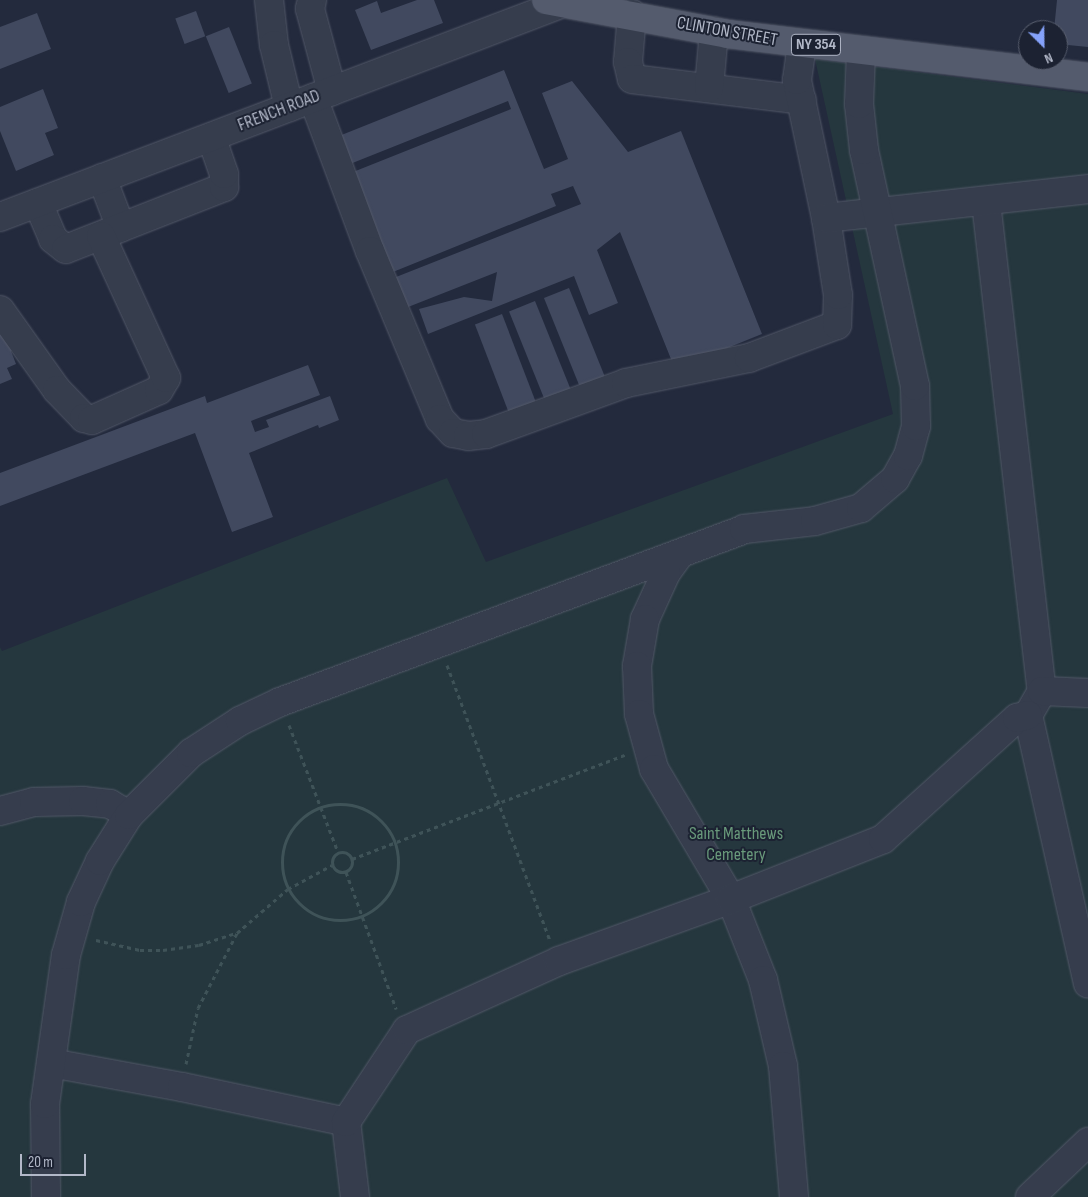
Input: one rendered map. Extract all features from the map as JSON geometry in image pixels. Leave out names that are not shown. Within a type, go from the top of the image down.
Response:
[{"type":"main road","name":"CLINTON STREET","points":[[552,2],[632,14],[714,32],[1088,77]]},
{"type":"street","points":[[269,0],[274,45],[311,99],[413,358],[440,419],[453,433],[468,436],[486,434],[626,383],[748,358],[837,325],[838,295],[826,218],[797,80],[802,44]]},
{"type":"street","points":[[311,99],[310,9],[312,0]]},
{"type":"street","name":"FRENCH ROAD","points":[[0,217],[311,99],[552,2]]},
{"type":"street","points":[[632,14],[628,62],[632,79],[802,100]]},
{"type":"street","points":[[709,88],[714,32]]},
{"type":"street","points":[[46,1197],[43,1136],[55,1022],[71,933],[88,882],[129,815],[163,778],[210,739],[280,702],[744,529],[815,521],[861,508],[895,479],[912,443],[916,407],[910,360],[888,266],[861,130],[861,50]]},
{"type":"street","points":[[38,203],[52,239],[66,249],[111,232],[224,187],[224,174],[211,136]]},
{"type":"street","points":[[0,310],[57,390],[84,418],[92,420],[159,390],[166,378],[111,232],[102,178]]},
{"type":"street","points":[[826,218],[878,210],[986,202],[1088,189]]},
{"type":"street","points":[[986,202],[1042,691],[1028,715],[1088,983]]},
{"type":"street","points":[[678,555],[649,606],[639,645],[637,699],[646,748],[671,803],[731,899],[758,966],[776,1028],[782,1066],[794,1197]]},
{"type":"street","points":[[1042,691],[1088,693]]},
{"type":"street","points":[[355,1197],[346,1122],[407,1030],[559,961],[731,899],[883,840],[1016,718],[1028,715]]},
{"type":"street","points":[[0,811],[34,802],[83,801],[110,804],[129,815]]},
{"type":"street","points":[[51,1063],[182,1087],[346,1122]]},
{"type":"street","points":[[1030,1197],[1088,1142]]},
{"type":"path","points":[[438,643],[559,961]]},
{"type":"path","points":[[280,702],[338,852]]},
{"type":"path","points":[[352,858],[395,840],[646,748]]},
{"type":"path","points":[[351,804],[364,808],[388,827],[395,840],[399,859],[393,886],[375,909],[361,916],[340,920],[321,917],[305,908],[288,889],[283,873],[284,845],[298,821],[321,806],[351,804]]},
{"type":"path","points":[[332,865],[333,857],[338,852],[345,852],[352,858]]},
{"type":"path","points":[[346,872],[351,866],[352,858]]},
{"type":"path","points":[[182,1087],[198,1008],[237,933],[288,889],[332,865]]},
{"type":"path","points":[[332,865],[338,871],[346,872]]},
{"type":"path","points":[[346,872],[400,1019],[407,1030]]},
{"type":"path","points":[[71,933],[123,947],[163,950],[199,945],[237,933]]},
{"type":"green space","name":"Saint Matthews Cemetery","points":[[815,59],[1088,94],[1088,1197],[0,1197],[0,647],[2,651],[447,478],[486,562],[893,414]]},
{"type":"building","points":[[417,0],[434,0],[443,23],[371,50],[355,10],[377,1],[381,13]]},
{"type":"building","points":[[1057,0],[1088,0],[1088,47],[1068,45],[1068,20],[1055,20]]},
{"type":"building","points":[[196,11],[205,36],[185,44],[175,19]]},
{"type":"building","points":[[37,13],[51,49],[0,69],[0,27]]},
{"type":"building","points":[[229,27],[252,84],[229,93],[206,36]]},
{"type":"building","points":[[504,70],[544,169],[568,159],[542,93],[572,81],[628,152],[681,131],[762,334],[675,369],[620,232],[597,250],[618,303],[589,315],[574,276],[428,334],[419,309],[464,297],[492,301],[497,272],[403,309],[391,279],[581,204],[573,186],[551,194],[556,206],[388,274],[348,174],[511,109],[508,101],[350,164],[339,136]]},
{"type":"building","points":[[43,89],[58,128],[45,133],[54,155],[16,171],[0,131],[0,107]]},
{"type":"building","points":[[569,288],[606,379],[581,389],[544,298]]},
{"type":"building","points":[[535,301],[571,391],[545,401],[509,311]]},
{"type":"building","points":[[502,314],[537,405],[510,415],[475,324]]},
{"type":"building","points":[[0,329],[17,348],[11,351],[16,364],[7,368],[12,379],[0,384]]},
{"type":"building","points":[[308,365],[320,395],[251,421],[255,432],[269,427],[266,420],[330,396],[339,420],[319,428],[318,425],[249,453],[273,517],[232,532],[195,433],[0,506],[0,473],[205,396],[207,403]]}]
